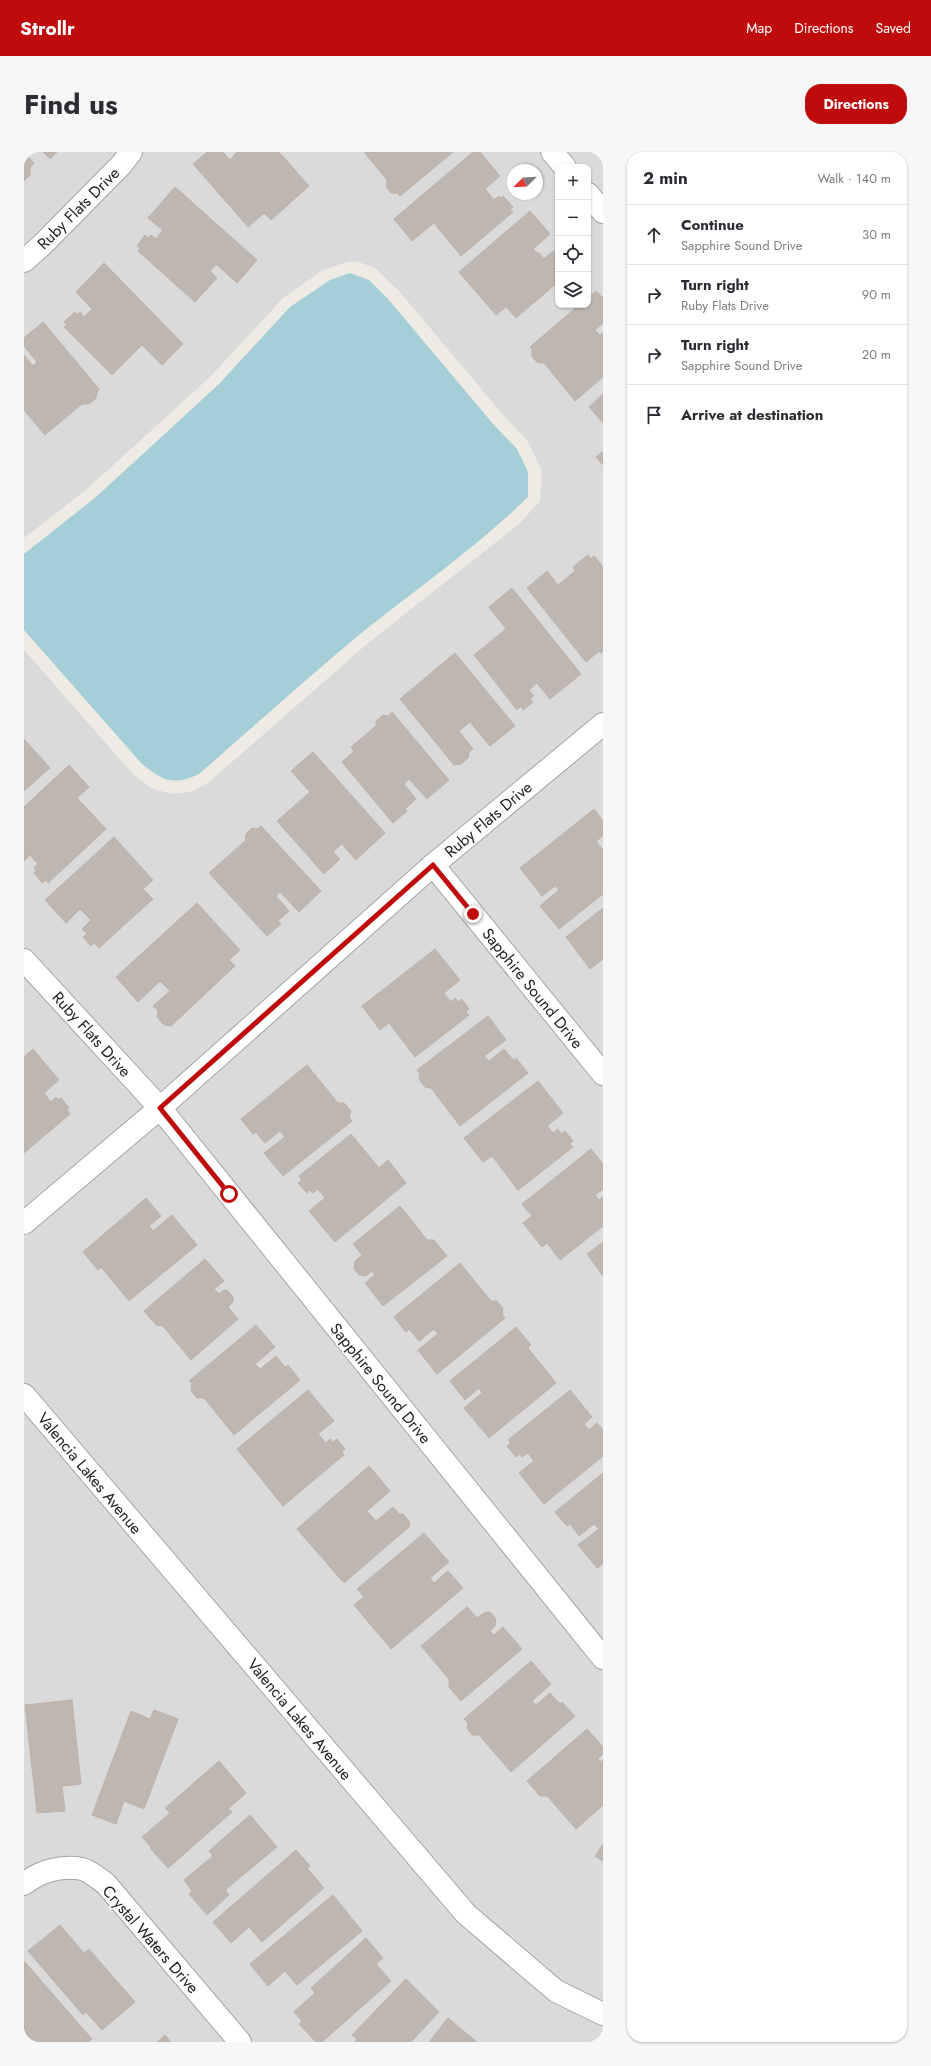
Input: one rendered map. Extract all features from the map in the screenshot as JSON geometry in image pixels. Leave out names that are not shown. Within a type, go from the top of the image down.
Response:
[{"type":"street","name":"Ruby Flats Drive","points":[[24,261],[49,239],[121,165],[131,152]]},
{"type":"street","points":[[552,152],[562,164]]},
{"type":"street","points":[[591,198],[603,212]]},
{"type":"street","name":"Ruby Flats Drive","points":[[24,1223],[160,1108],[433,865],[603,724]]},
{"type":"street","name":"Sapphire Sound Drive","points":[[433,865],[603,1074]]},
{"type":"street","name":"Ruby Flats Drive","points":[[24,960],[160,1108]]},
{"type":"street","name":"Sapphire Sound Drive","points":[[160,1108],[603,1658]]},
{"type":"street","name":"Valencia Lakes Avenue","points":[[24,1395],[466,1914],[556,1991],[603,2014]]},
{"type":"street","name":"Crystal Waters Drive","points":[[24,1884],[29,1880],[58,1867],[83,1870],[106,1884],[240,2042]]},
{"type":"shaded area","points":[[24,152],[603,152],[603,2042],[24,2042],[24,650],[133,774],[151,788],[171,794],[191,792],[208,783],[367,644],[520,523],[540,501],[542,471],[527,440],[504,416],[399,291],[375,268],[356,261],[347,262],[323,270],[283,298],[210,377],[87,489],[24,538]]},
{"type":"water","points":[[350,273],[369,280],[388,299],[494,425],[517,449],[528,472],[528,497],[488,534],[359,635],[199,774],[190,778],[175,781],[162,778],[142,764],[24,630],[24,554],[96,497],[219,384],[290,307],[330,280]]},
{"type":"building","points":[[43,152],[57,152],[50,159]]},
{"type":"building","points":[[207,152],[223,152],[230,160],[237,152],[279,152],[309,186],[271,220],[264,213],[248,227],[193,164]]},
{"type":"building","points":[[364,152],[453,152],[400,196],[398,193],[391,193],[386,186],[387,180]]},
{"type":"building","points":[[473,152],[480,152],[500,176],[485,189],[494,200],[499,196],[501,198],[503,196],[513,207],[510,210],[513,212],[461,256],[434,223],[412,241],[394,219]]},
{"type":"building","points":[[24,153],[34,163],[30,168],[30,175],[24,181]]},
{"type":"building","points":[[175,187],[257,260],[237,283],[216,264],[210,271],[217,278],[195,302],[138,251],[140,248],[137,246],[145,235],[149,238],[151,235],[156,239],[163,230],[148,218]]},
{"type":"building","points":[[530,211],[550,234],[533,249],[544,259],[553,251],[555,253],[555,285],[516,318],[506,307],[496,315],[459,272]]},
{"type":"building","points":[[104,263],[183,344],[162,365],[142,345],[112,375],[64,327],[67,325],[64,322],[75,312],[77,315],[80,312],[84,317],[92,309],[76,292]]},
{"type":"building","points":[[596,291],[603,298],[603,323],[595,330],[600,335],[603,333],[603,377],[575,401],[544,363],[538,363],[532,357],[532,349],[530,347],[576,308],[591,308],[591,295]]},
{"type":"building","points":[[43,322],[99,389],[96,398],[89,404],[82,404],[45,435],[24,410],[24,355],[33,366],[37,362],[24,346],[24,338]]},
{"type":"building","points":[[603,394],[603,423],[589,407]]},
{"type":"building","points":[[603,451],[603,465],[596,457]]},
{"type":"building","points":[[588,555],[591,559],[594,556],[603,567],[603,651],[600,653],[599,651],[586,662],[527,588],[547,571],[558,585],[575,571],[573,567]]},
{"type":"building","points":[[512,588],[581,674],[550,699],[537,683],[529,690],[534,696],[530,699],[533,702],[523,710],[521,706],[517,710],[474,655],[506,629],[489,607]]},
{"type":"building","points":[[455,653],[515,726],[490,746],[470,722],[459,731],[473,749],[469,752],[468,758],[461,764],[454,765],[400,699]]},
{"type":"building","points":[[392,712],[449,780],[427,799],[409,779],[404,784],[416,799],[405,809],[407,811],[393,823],[342,762],[354,751],[351,747],[376,726],[376,721],[383,715],[388,716]]},
{"type":"building","points":[[24,739],[50,768],[24,791]]},
{"type":"building","points":[[313,752],[385,833],[356,860],[342,844],[333,852],[340,859],[324,874],[277,821],[310,792],[291,771]]},
{"type":"building","points":[[69,765],[89,787],[77,798],[106,829],[48,883],[46,880],[42,883],[34,873],[36,870],[34,868],[38,864],[30,855],[24,861],[24,807]]},
{"type":"building","points":[[594,809],[603,821],[603,836],[596,841],[603,850],[603,894],[559,929],[540,906],[559,890],[555,886],[542,896],[520,868]]},
{"type":"building","points":[[261,826],[321,891],[299,912],[280,892],[276,896],[289,911],[278,921],[281,924],[267,936],[209,873],[245,841],[246,834],[252,828],[258,829]]},
{"type":"building","points":[[114,837],[153,880],[143,889],[153,899],[99,948],[94,943],[91,946],[83,937],[87,934],[82,929],[91,920],[80,909],[66,923],[45,900]]},
{"type":"building","points":[[197,903],[240,950],[229,960],[235,966],[171,1026],[164,1025],[157,1017],[158,1010],[153,1006],[170,991],[160,981],[138,1002],[116,977]]},
{"type":"building","points":[[603,908],[603,959],[590,969],[566,937]]},
{"type":"building","points":[[435,949],[460,980],[444,993],[451,1002],[455,998],[458,1002],[462,999],[469,1009],[466,1012],[469,1015],[415,1057],[389,1023],[380,1030],[362,1006]]},
{"type":"building","points":[[488,1016],[506,1040],[484,1056],[489,1061],[504,1049],[514,1061],[516,1058],[528,1073],[460,1126],[431,1088],[425,1087],[419,1079],[420,1074],[417,1070]]},
{"type":"building","points":[[33,1049],[59,1080],[44,1093],[51,1102],[56,1097],[58,1100],[61,1098],[69,1108],[67,1110],[70,1114],[24,1153],[24,1057]]},
{"type":"building","points":[[307,1065],[338,1103],[344,1103],[351,1111],[349,1117],[352,1121],[283,1176],[264,1153],[285,1137],[280,1131],[265,1143],[256,1132],[253,1134],[241,1119]]},
{"type":"building","points":[[538,1081],[563,1113],[547,1126],[553,1133],[558,1129],[561,1134],[565,1131],[573,1141],[569,1144],[573,1147],[518,1190],[492,1156],[483,1162],[464,1138]]},
{"type":"building","points":[[351,1134],[379,1168],[388,1160],[406,1183],[335,1242],[309,1211],[325,1198],[318,1189],[313,1193],[310,1190],[307,1193],[298,1183],[302,1180],[299,1176]]},
{"type":"building","points":[[591,1149],[603,1164],[603,1189],[595,1195],[599,1200],[603,1197],[603,1226],[560,1260],[547,1243],[542,1247],[523,1223],[532,1216],[522,1204]]},
{"type":"building","points":[[146,1198],[161,1216],[149,1226],[153,1231],[172,1215],[197,1245],[129,1301],[101,1267],[98,1270],[83,1252]]},
{"type":"building","points":[[400,1206],[427,1240],[434,1240],[447,1256],[383,1306],[365,1283],[375,1275],[372,1271],[366,1276],[359,1275],[354,1269],[355,1261],[362,1255],[353,1244]]},
{"type":"building","points":[[603,1242],[603,1276],[587,1254]]},
{"type":"building","points":[[205,1259],[224,1281],[214,1289],[219,1294],[224,1290],[228,1291],[233,1297],[233,1302],[228,1307],[238,1319],[191,1360],[163,1326],[156,1325],[144,1311]]},
{"type":"building","points":[[460,1263],[491,1301],[497,1301],[503,1308],[502,1314],[505,1318],[437,1374],[418,1350],[438,1334],[434,1329],[419,1341],[409,1329],[406,1332],[394,1317]]},
{"type":"building","points":[[256,1325],[275,1347],[255,1364],[260,1369],[276,1356],[285,1367],[288,1365],[300,1380],[234,1435],[204,1398],[197,1398],[191,1391],[192,1383],[189,1381]]},
{"type":"building","points":[[516,1327],[531,1345],[528,1348],[556,1383],[489,1438],[464,1408],[482,1393],[479,1388],[465,1400],[450,1381]]},
{"type":"building","points":[[308,1390],[334,1421],[318,1434],[326,1443],[330,1439],[333,1442],[337,1439],[345,1449],[342,1452],[344,1455],[283,1506],[237,1449]]},
{"type":"building","points":[[570,1390],[592,1417],[584,1424],[589,1430],[597,1423],[603,1430],[603,1456],[544,1504],[519,1473],[534,1461],[528,1453],[522,1457],[520,1454],[516,1457],[507,1446],[511,1443],[508,1440]]},
{"type":"building","points":[[369,1466],[390,1491],[367,1511],[376,1521],[393,1507],[399,1514],[403,1514],[409,1521],[410,1526],[344,1583],[297,1529]]},
{"type":"building","points":[[603,1473],[603,1564],[597,1568],[578,1545],[599,1529],[594,1524],[579,1536],[570,1524],[567,1526],[555,1512]]},
{"type":"building","points":[[424,1533],[449,1562],[430,1578],[434,1583],[448,1571],[463,1588],[391,1649],[354,1605],[364,1597],[357,1589]]},
{"type":"building","points":[[467,1607],[477,1618],[484,1613],[490,1612],[496,1619],[495,1626],[490,1631],[494,1635],[503,1627],[522,1649],[461,1701],[449,1687],[449,1679],[421,1646]]},
{"type":"building","points":[[531,1661],[551,1684],[532,1701],[536,1705],[550,1693],[560,1704],[562,1702],[575,1716],[511,1772],[479,1735],[472,1735],[467,1728],[468,1723],[464,1719]]},
{"type":"building","points":[[72,1700],[81,1784],[62,1786],[65,1811],[37,1813],[25,1705]]},
{"type":"building","points":[[154,1710],[178,1719],[144,1809],[124,1801],[116,1824],[92,1815],[131,1711],[150,1719]]},
{"type":"building","points":[[587,1729],[603,1747],[603,1754],[598,1759],[600,1762],[603,1760],[603,1805],[576,1829],[547,1796],[540,1796],[527,1781]]},
{"type":"building","points":[[219,1761],[246,1793],[228,1809],[232,1812],[168,1868],[142,1837],[170,1813],[165,1808]]},
{"type":"building","points":[[250,1815],[277,1847],[225,1890],[229,1895],[207,1915],[189,1894],[192,1891],[184,1880],[213,1856],[209,1851]]},
{"type":"building","points":[[603,1844],[603,1861],[595,1856]]},
{"type":"building","points":[[296,1850],[310,1866],[307,1868],[324,1888],[262,1942],[249,1927],[231,1943],[213,1922]]},
{"type":"building","points":[[333,1895],[362,1931],[297,1985],[285,1971],[268,1986],[250,1964]]},
{"type":"building","points":[[60,1925],[84,1953],[89,1949],[135,2002],[102,2030],[86,2012],[83,2015],[28,1951]]},
{"type":"building","points":[[366,1938],[383,1958],[376,1964],[391,1981],[322,2042],[316,2042],[299,2024],[302,2021],[294,2012],[315,1993],[311,1988]]},
{"type":"building","points":[[24,1961],[92,2039],[89,2042],[33,2042],[24,2031]]},
{"type":"building","points":[[406,1979],[439,2012],[411,2042],[355,2042],[357,2039],[352,2035]]},
{"type":"building","points":[[448,2018],[477,2042],[429,2042]]},
{"type":"building","points":[[165,2035],[171,2042],[157,2042]]},
{"type":"route","points":[[229,1194],[160,1108],[433,865],[473,914]]}]
